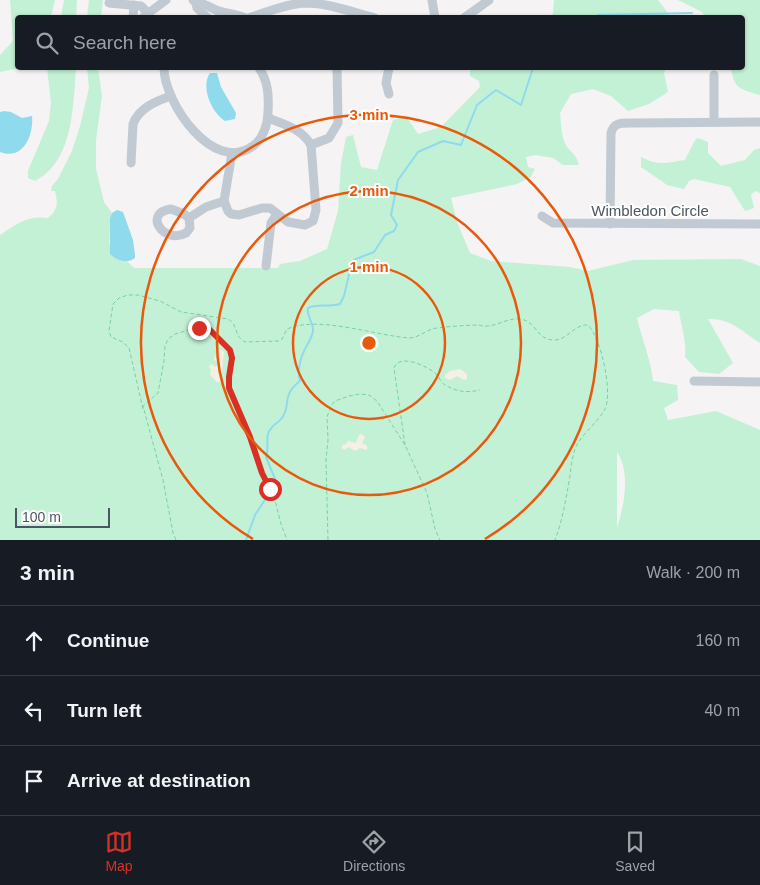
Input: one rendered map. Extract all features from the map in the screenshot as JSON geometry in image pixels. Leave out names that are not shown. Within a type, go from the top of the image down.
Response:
[{"type":"street","points":[[109,3],[141,6],[145,15],[166,0]]},
{"type":"street","points":[[432,0],[434,15]]},
{"type":"street","points":[[468,15],[489,0]]},
{"type":"street","points":[[205,15],[194,2],[200,2],[217,15],[239,15]]},
{"type":"street","points":[[256,15],[284,6],[306,3],[326,5],[364,15]]},
{"type":"street","points":[[132,15],[134,5]]},
{"type":"street","points":[[164,70],[166,83],[171,96],[184,120],[203,140],[218,149],[232,153],[244,151],[256,143],[263,133],[268,118],[269,92],[260,70]]},
{"type":"street","points":[[311,145],[329,138],[338,123],[337,70]]},
{"type":"street","points":[[388,70],[386,83],[389,94]]},
{"type":"street","points":[[714,75],[714,122]]},
{"type":"street","points":[[131,163],[134,119],[149,105],[171,96]]},
{"type":"street","points":[[232,153],[224,201],[228,211],[239,215],[262,208],[270,208],[288,222],[300,225],[310,224],[315,216],[311,145],[297,130],[268,118]]},
{"type":"street","points":[[610,224],[611,133],[615,125],[620,123],[760,122]]},
{"type":"street","points":[[189,218],[206,207],[224,201]]},
{"type":"street","points":[[266,266],[271,223],[277,214]]},
{"type":"street","name":"Wimbledon Circle","points":[[542,216],[553,224],[760,224]]},
{"type":"street","points":[[694,381],[760,382]]},
{"type":"path","points":[[176,540],[163,480],[129,348],[109,334],[113,304],[119,298],[128,295],[138,295],[160,301],[180,312],[233,321],[240,339],[245,342],[279,341],[287,329],[307,325],[410,338],[434,329],[472,325],[486,326],[517,319],[530,322],[542,337],[553,340],[564,339],[582,325],[590,326],[603,359],[607,379],[607,400],[603,412],[575,448],[562,523],[555,540]]},
{"type":"path","points":[[144,409],[145,404],[158,393],[165,346],[168,339],[186,330],[209,329],[230,350],[232,358],[229,388],[250,437],[262,473],[274,495],[287,540]]},
{"type":"path","points":[[405,446],[394,368],[399,361],[422,364],[436,373],[442,383],[449,387],[463,392],[480,390]]},
{"type":"path","points":[[328,540],[327,417],[332,404],[339,399],[355,394],[373,397],[405,446],[427,493],[435,529],[440,540]]},
{"type":"green space","points":[[10,0],[55,0],[51,15],[15,15],[15,69],[0,72],[0,55],[13,41]]},
{"type":"green space","points":[[64,0],[77,0],[76,15],[61,15]]},
{"type":"green space","points":[[89,0],[103,0],[101,15],[87,15]]},
{"type":"green space","points":[[554,0],[658,0],[669,15],[551,15]]},
{"type":"green space","points":[[678,0],[760,0],[760,95],[739,87],[732,75],[731,70],[745,70],[745,15],[704,15],[702,12]]},
{"type":"green space","points":[[47,70],[76,70],[72,115],[64,146],[48,172],[35,181],[28,178],[28,171],[49,121],[51,102]]},
{"type":"green space","points":[[87,70],[98,70],[102,96],[96,140],[96,169],[104,202],[112,213],[109,243],[121,261],[127,261],[134,268],[278,268],[280,264],[300,261],[327,249],[338,211],[341,163],[346,137],[353,135],[361,167],[377,170],[393,120],[406,116],[418,134],[441,127],[480,87],[479,81],[470,76],[470,70],[665,70],[664,73],[668,92],[649,104],[628,111],[611,96],[593,89],[571,94],[560,113],[561,127],[566,145],[576,157],[579,165],[563,165],[553,158],[535,155],[526,157],[528,167],[535,169],[531,177],[517,184],[451,198],[457,222],[470,253],[491,261],[570,267],[588,271],[633,260],[741,259],[760,266],[760,343],[730,323],[708,319],[733,363],[719,374],[699,372],[685,357],[685,340],[679,311],[654,309],[637,318],[653,381],[677,385],[678,400],[664,408],[668,420],[716,411],[760,430],[760,540],[0,540],[0,235],[22,221],[41,217],[48,218],[54,212],[57,200],[55,191],[51,191],[52,186],[58,179],[72,151],[89,88]],"holes":[[[617,452],[624,469],[624,500],[617,528]]]},
{"type":"green space","points":[[698,138],[708,142],[708,153],[721,166],[745,160],[754,150],[760,148],[760,193],[755,191],[751,195],[754,208],[745,211],[730,187],[694,179],[689,181],[684,189],[667,185],[641,167],[641,157],[658,163],[685,160],[695,140]]},
{"type":"sand","points":[[219,350],[224,352],[221,381],[218,383],[210,375],[211,370],[209,367],[211,364],[215,367],[218,365],[214,358]]},
{"type":"sand","points":[[460,369],[467,374],[467,379],[464,380],[457,376],[450,380],[445,378],[445,375],[450,371]]},
{"type":"sand","points":[[361,434],[365,437],[362,443],[367,446],[367,450],[360,448],[355,451],[349,447],[344,450],[342,448],[342,445],[348,441],[356,443]]},
{"type":"water","points":[[210,73],[217,73],[221,87],[236,113],[235,119],[225,121],[212,106],[206,85]]},
{"type":"water","points":[[0,112],[11,112],[22,118],[32,116],[29,138],[21,150],[15,153],[0,152]]},
{"type":"water","points":[[117,210],[123,212],[133,240],[135,258],[129,261],[119,260],[110,254],[110,218],[112,213]]},
{"type":"waterway","points":[[598,15],[692,13]]},
{"type":"waterway","points":[[246,540],[255,515],[276,483],[266,457],[267,437],[270,429],[284,415],[288,396],[294,386],[300,381],[300,361],[313,331],[308,308],[340,304],[344,296],[352,262],[374,252],[385,235],[394,231],[397,225],[391,215],[398,180],[418,152],[443,141],[461,145],[477,105],[496,90],[521,105],[532,70]]},
{"type":"route","points":[[199,328],[209,329],[230,350],[232,358],[229,388],[270,489]]}]
